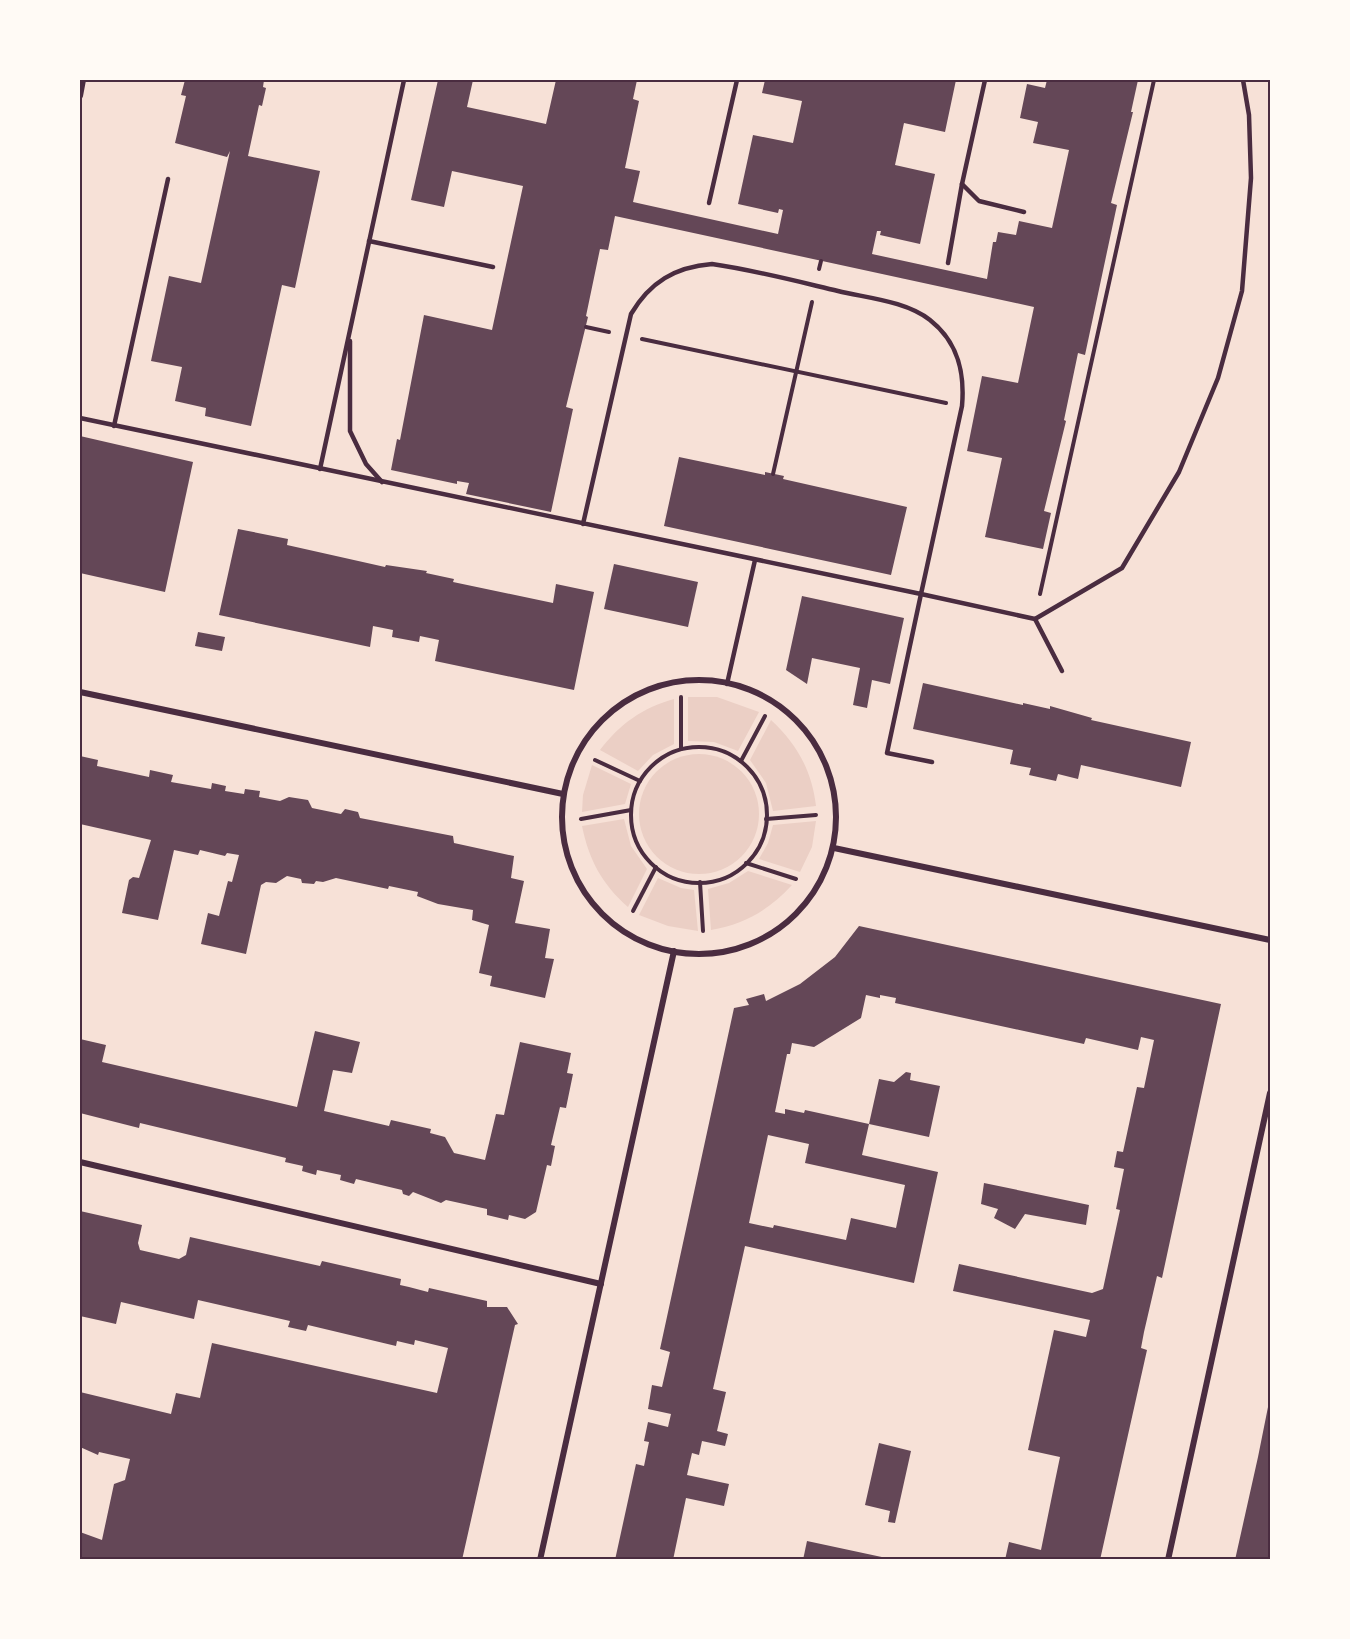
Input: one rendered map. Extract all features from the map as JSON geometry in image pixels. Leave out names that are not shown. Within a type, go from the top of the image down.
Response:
[{"type":"street","points":[[80,96],[83,80]]},
{"type":"street","points":[[698,680],[727,684],[747,689],[773,702],[790,716],[818,750],[833,791],[837,813],[834,848],[818,886],[803,908],[782,926],[759,940],[734,949],[705,953],[674,951],[639,940],[623,930],[586,895],[565,849],[561,822],[563,794],[578,753],[614,711],[644,693],[663,685],[698,680]]},
{"type":"street","points":[[80,692],[563,794]]},
{"type":"street","points":[[834,848],[1270,940]]},
{"type":"street","points":[[540,1560],[674,951]]},
{"type":"street","points":[[1168,1560],[1270,1093]]},
{"type":"street","points":[[80,1162],[601,1284]]},
{"type":"lane","points":[[320,469],[404,80]]},
{"type":"lane","points":[[709,203],[737,80]]},
{"type":"lane","points":[[948,263],[962,184],[985,80]]},
{"type":"lane","points":[[80,418],[1035,619],[1122,568],[1179,472],[1218,378],[1242,291],[1251,178],[1250,114],[1243,80]]},
{"type":"lane","points":[[114,426],[168,179]]},
{"type":"lane","points":[[962,184],[979,201],[1024,212]]},
{"type":"lane","points":[[369,241],[493,267]]},
{"type":"lane","points":[[583,524],[624,335],[631,314],[648,289],[669,274],[692,265],[712,264],[732,267],[892,304],[928,318],[952,344],[960,362],[964,384],[962,406],[887,753],[932,762]]},
{"type":"lane","points":[[351,329],[350,431],[366,464],[382,482]]},
{"type":"lane","points":[[727,684],[755,560]]},
{"type":"lane","points":[[1035,619],[1062,670]]},
{"type":"path","points":[[1035,619],[1154,80]]},
{"type":"path","points":[[773,474],[821,261]]},
{"type":"path","points":[[586,327],[962,406]]},
{"type":"path","points":[[681,697],[681,749]]},
{"type":"path","points":[[741,761],[765,716]]},
{"type":"path","points":[[706,747],[741,761],[761,787],[766,819],[760,843],[746,863],[725,877],[700,882],[677,879],[656,867],[637,842],[631,810],[640,781],[657,761],[681,749],[706,747]]},
{"type":"path","points":[[595,760],[640,781]]},
{"type":"path","points":[[581,819],[631,810]]},
{"type":"path","points":[[766,819],[816,815]]},
{"type":"path","points":[[746,863],[796,879]]},
{"type":"path","points":[[633,911],[656,867]]},
{"type":"path","points":[[700,882],[703,931]]},
{"type":"shaded area","points":[[688,697],[717,697],[759,712],[738,751],[714,742],[688,741]]},
{"type":"shaded area","points":[[674,699],[674,744],[653,755],[638,771],[600,750],[632,718]]},
{"type":"shaded area","points":[[771,720],[802,759],[811,781],[816,806],[773,811],[766,783],[750,760]]},
{"type":"shaded area","points":[[699,754],[722,758],[742,771],[755,791],[759,814],[755,837],[742,857],[722,870],[699,874],[676,870],[656,857],[643,837],[639,814],[643,791],[656,771],[676,758]]},
{"type":"shaded area","points":[[592,765],[631,784],[625,804],[582,812],[583,795]]},
{"type":"shaded area","points":[[624,819],[631,846],[647,869],[628,907],[598,871],[588,850],[582,826]]},
{"type":"shaded area","points":[[816,821],[812,847],[800,872],[759,859],[768,843],[773,825]]},
{"type":"shaded area","points":[[748,871],[792,885],[756,915],[735,924],[711,930],[708,889],[729,883]]},
{"type":"shaded area","points":[[658,878],[681,888],[694,890],[698,931],[668,926],[639,915]]},
{"type":"building","points":[[185,80],[264,80],[263,87],[266,88],[262,106],[259,105],[248,156],[320,171],[295,288],[282,285],[251,426],[205,416],[206,408],[175,401],[182,367],[151,361],[169,276],[201,283],[230,151],[227,157],[175,143],[186,96],[181,95]]},
{"type":"building","points":[[438,80],[473,80],[467,107],[546,124],[556,80],[637,80],[633,99],[639,101],[625,168],[640,171],[633,202],[778,234],[783,210],[779,209],[778,213],[738,204],[753,135],[793,143],[802,101],[762,93],[765,80],[956,80],[945,132],[904,123],[895,165],[935,174],[920,244],[880,235],[881,231],[877,231],[872,254],[987,279],[993,242],[996,242],[998,232],[1016,235],[1019,221],[1052,228],[1069,150],[1033,143],[1038,122],[1020,118],[1027,84],[1045,88],[1047,80],[1138,80],[1131,112],[1133,112],[1111,203],[1117,205],[1085,355],[1078,353],[1064,420],[1066,421],[1044,511],[1051,513],[1043,549],[985,537],[1002,458],[967,451],[982,376],[1018,383],[1034,307],[615,216],[608,250],[600,249],[586,316],[588,317],[566,407],[573,409],[551,512],[466,494],[469,483],[457,481],[457,484],[391,470],[397,439],[400,440],[424,315],[492,330],[523,186],[452,171],[444,207],[411,200]]},
{"type":"building","points":[[80,436],[193,462],[165,592],[80,573]]},
{"type":"building","points":[[679,457],[765,475],[765,472],[784,476],[783,479],[907,507],[891,575],[664,526]]},
{"type":"building","points":[[238,529],[288,539],[287,545],[385,567],[386,565],[427,571],[426,573],[454,579],[453,582],[553,603],[556,584],[594,592],[574,690],[435,661],[439,640],[420,636],[419,642],[392,637],[393,630],[373,626],[370,647],[219,615]]},
{"type":"building","points":[[614,564],[698,582],[688,627],[604,609]]},
{"type":"building","points":[[802,596],[904,618],[890,684],[872,680],[867,708],[853,705],[860,668],[812,658],[807,684],[786,670]]},
{"type":"building","points":[[198,632],[225,637],[222,651],[195,646]]},
{"type":"building","points":[[923,683],[1023,705],[1023,703],[1050,709],[1050,706],[1092,718],[1091,720],[1191,742],[1181,787],[1081,765],[1078,779],[1058,774],[1056,781],[1029,775],[1031,768],[1010,764],[1013,750],[913,729]]},
{"type":"building","points":[[80,756],[98,760],[97,766],[149,777],[150,770],[173,775],[171,782],[211,789],[212,783],[226,786],[225,791],[244,794],[245,789],[260,791],[259,797],[280,801],[289,797],[308,800],[312,808],[341,814],[345,809],[358,812],[360,818],[453,836],[454,843],[514,856],[511,878],[524,881],[515,923],[550,929],[545,958],[554,959],[545,998],[490,986],[492,976],[479,973],[489,925],[472,920],[473,910],[438,904],[417,896],[418,892],[389,886],[388,889],[336,878],[323,882],[316,881],[314,884],[302,883],[301,879],[287,876],[276,883],[266,882],[261,885],[246,954],[201,944],[208,913],[219,916],[228,881],[232,882],[239,855],[227,853],[225,856],[200,850],[198,855],[174,850],[158,920],[122,913],[129,880],[133,877],[139,878],[151,840],[80,824]]},
{"type":"building","points":[[859,926],[1221,1004],[1162,1278],[1157,1276],[1144,1332],[1141,1348],[1147,1350],[1100,1560],[1005,1560],[1009,1542],[1041,1550],[1060,1457],[1028,1450],[1054,1330],[1086,1337],[1090,1320],[953,1291],[959,1264],[1092,1293],[1103,1289],[1120,1210],[1116,1209],[1124,1169],[1114,1167],[1117,1151],[1123,1152],[1137,1087],[1144,1088],[1154,1040],[1141,1037],[1138,1050],[1086,1038],[1084,1044],[895,1003],[896,998],[866,995],[861,1018],[814,1047],[792,1043],[790,1054],[787,1054],[775,1112],[785,1114],[785,1109],[804,1113],[805,1110],[869,1124],[862,1155],[938,1172],[914,1283],[745,1246],[713,1389],[726,1392],[717,1431],[728,1434],[725,1446],[702,1441],[699,1455],[692,1453],[687,1475],[729,1484],[724,1506],[686,1498],[673,1560],[615,1560],[636,1464],[644,1466],[649,1442],[644,1441],[648,1422],[668,1427],[671,1414],[648,1409],[652,1385],[662,1387],[670,1352],[660,1349],[734,1008],[749,1005],[746,999],[764,994],[766,1001],[800,984],[835,957]],"holes":[[[768,1135],[809,1144],[805,1163],[905,1185],[896,1228],[851,1218],[846,1240],[774,1225],[773,1228],[749,1223]]]},
{"type":"building","points":[[315,1031],[360,1042],[352,1073],[333,1070],[324,1111],[389,1126],[391,1120],[431,1129],[430,1133],[445,1137],[454,1153],[485,1160],[496,1114],[504,1115],[520,1042],[571,1053],[567,1073],[573,1074],[566,1108],[560,1107],[551,1145],[555,1146],[551,1166],[547,1165],[536,1212],[525,1219],[509,1215],[508,1220],[487,1215],[487,1209],[446,1200],[441,1203],[413,1192],[409,1196],[403,1194],[402,1190],[356,1179],[354,1184],[340,1180],[341,1175],[317,1170],[316,1175],[302,1171],[303,1166],[285,1162],[286,1158],[140,1123],[139,1128],[80,1113],[80,1039],[106,1045],[102,1062],[297,1107]]},
{"type":"building","points":[[906,1072],[911,1073],[910,1080],[940,1086],[929,1137],[869,1124],[879,1079],[894,1082]]},
{"type":"building","points":[[984,1183],[1089,1205],[1086,1225],[1025,1214],[1015,1229],[994,1218],[998,1209],[981,1204]]},
{"type":"building","points":[[80,1211],[142,1225],[138,1243],[140,1250],[179,1259],[186,1255],[190,1237],[320,1266],[322,1261],[401,1279],[400,1285],[428,1292],[429,1288],[487,1301],[487,1307],[507,1307],[518,1324],[515,1325],[462,1560],[80,1560],[80,1532],[102,1540],[114,1484],[125,1480],[130,1459],[99,1452],[98,1455],[80,1447],[80,1392],[171,1414],[176,1393],[200,1398],[212,1343],[437,1393],[448,1348],[415,1340],[414,1345],[397,1341],[396,1346],[308,1325],[306,1331],[288,1327],[290,1321],[198,1300],[194,1319],[121,1302],[116,1324],[80,1316]]},
{"type":"building","points":[[1269,1402],[1270,1560],[1235,1560],[1258,1457]]},
{"type":"building","points":[[879,1443],[911,1451],[895,1523],[888,1522],[890,1511],[865,1505]]},
{"type":"building","points":[[807,1541],[891,1559],[891,1560],[803,1560]]}]
